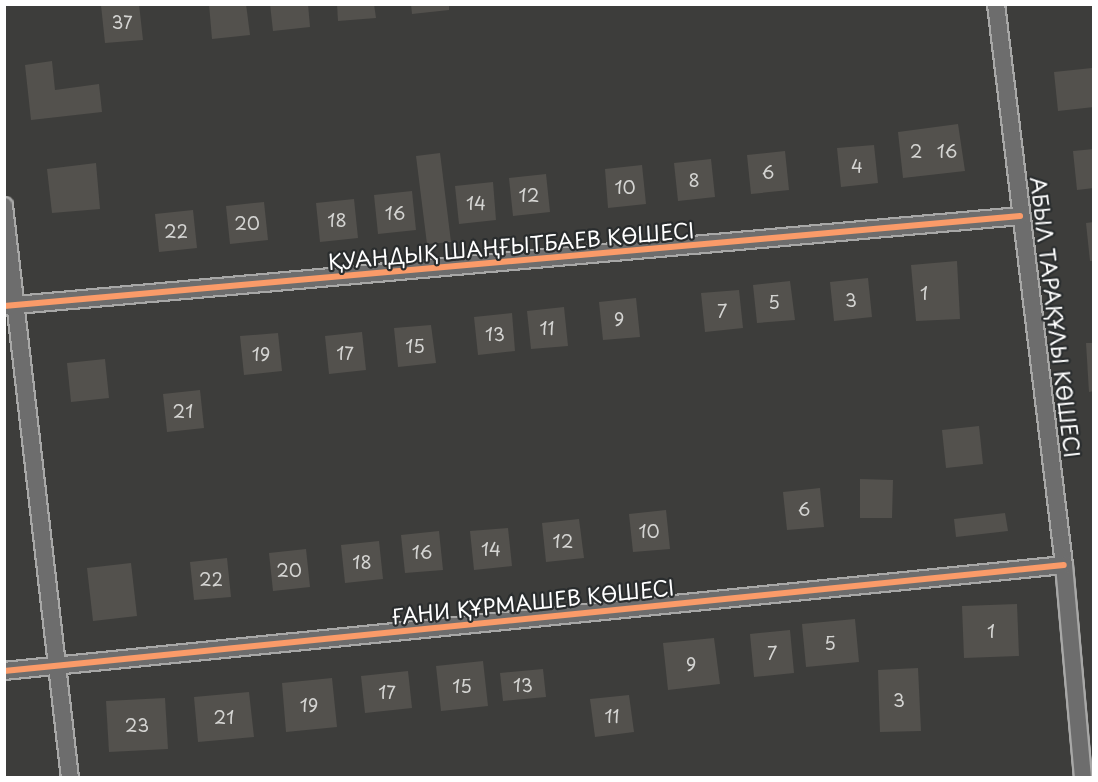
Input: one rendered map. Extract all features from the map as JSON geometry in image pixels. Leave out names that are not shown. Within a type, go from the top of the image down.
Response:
[{"type":"street","name":"АБЫЛ ТАРАҚҰЛЫ КӨШЕСІ","points":[[996,4],[1064,565],[1083,777]]},
{"type":"street","points":[[4,206],[10,306],[60,665],[70,777]]},
{"type":"street","name":"ҚУАНДЫҚ ШАҢҒЫТБАЕВ КӨШЕСІ","points":[[10,306],[1020,216]]},
{"type":"street","name":"ҒАНИ ҚҰРМАШЕВ КӨШЕСІ","points":[[4,671],[1064,565]]},
{"type":"building","points":[[139,4],[143,40],[105,43],[101,5]]},
{"type":"building","points":[[209,4],[246,4],[250,35],[212,39]]},
{"type":"building","points":[[270,4],[308,4],[310,27],[273,31]]},
{"type":"building","points":[[337,4],[374,4],[376,18],[338,21]]},
{"type":"building","points":[[411,4],[449,4],[449,10],[412,14]]},
{"type":"building","points":[[52,61],[55,90],[99,84],[102,112],[31,120],[25,65]]},
{"type":"building","points":[[1092,68],[1094,107],[1058,111],[1054,72]]},
{"type":"building","points":[[958,124],[965,171],[903,178],[898,132]]},
{"type":"building","points":[[874,145],[878,183],[841,187],[837,148]]},
{"type":"building","points":[[1094,149],[1094,188],[1077,190],[1073,151]]},
{"type":"building","points":[[785,151],[789,190],[751,194],[747,155]]},
{"type":"building","points":[[440,153],[451,242],[427,244],[416,156]]},
{"type":"building","points":[[711,159],[715,197],[678,201],[674,163]]},
{"type":"building","points":[[96,163],[100,209],[52,213],[47,169]]},
{"type":"building","points":[[642,165],[646,204],[608,208],[605,169]]},
{"type":"building","points":[[546,174],[550,212],[513,216],[509,178]]},
{"type":"building","points":[[493,182],[496,220],[459,224],[455,186]]},
{"type":"building","points":[[412,191],[416,230],[378,234],[374,195]]},
{"type":"building","points":[[354,199],[358,238],[320,242],[316,203]]},
{"type":"building","points":[[264,202],[268,240],[230,244],[226,206]]},
{"type":"building","points":[[193,210],[197,248],[159,252],[155,214]]},
{"type":"building","points":[[1094,222],[1094,261],[1090,261],[1086,223]]},
{"type":"building","points":[[957,261],[960,319],[916,321],[911,265]]},
{"type":"building","points":[[868,278],[872,317],[834,321],[830,282]]},
{"type":"building","points":[[790,281],[795,320],[757,323],[753,285]]},
{"type":"building","points":[[739,290],[743,328],[705,332],[701,293]]},
{"type":"building","points":[[636,298],[640,337],[603,340],[599,302]]},
{"type":"building","points":[[564,307],[568,346],[531,349],[527,311]]},
{"type":"building","points":[[512,313],[515,351],[478,355],[474,317]]},
{"type":"building","points":[[431,325],[436,363],[398,367],[394,328]]},
{"type":"building","points":[[362,332],[366,370],[329,374],[325,336]]},
{"type":"building","points":[[278,333],[282,371],[244,375],[240,336]]},
{"type":"building","points":[[1086,343],[1094,343],[1094,391],[1089,392]]},
{"type":"building","points":[[105,359],[109,398],[71,402],[67,363]]},
{"type":"building","points":[[200,390],[204,428],[167,432],[163,394]]},
{"type":"building","points":[[979,426],[983,464],[946,468],[942,430]]},
{"type":"building","points":[[860,479],[893,480],[892,518],[860,518]]},
{"type":"building","points":[[820,488],[824,527],[787,530],[783,492]]},
{"type":"building","points":[[666,510],[670,549],[633,552],[629,514]]},
{"type":"building","points":[[1005,513],[1008,531],[956,537],[954,519]]},
{"type":"building","points":[[579,519],[584,558],[546,562],[542,523]]},
{"type":"building","points":[[508,528],[512,566],[474,570],[470,531]]},
{"type":"building","points":[[439,531],[443,570],[405,573],[401,535]]},
{"type":"building","points":[[379,541],[383,579],[345,583],[341,545]]},
{"type":"building","points":[[306,549],[310,587],[273,591],[269,553]]},
{"type":"building","points":[[227,558],[231,597],[194,600],[190,562]]},
{"type":"building","points":[[131,563],[137,616],[93,621],[87,568]]},
{"type":"building","points":[[1017,604],[1019,656],[964,658],[962,606]]},
{"type":"building","points":[[855,619],[859,662],[806,667],[802,624]]},
{"type":"building","points":[[790,630],[794,673],[754,677],[750,634]]},
{"type":"building","points":[[714,638],[720,684],[668,690],[663,643]]},
{"type":"building","points":[[483,661],[488,706],[441,711],[436,666]]},
{"type":"building","points":[[918,668],[921,731],[880,732],[878,670]]},
{"type":"building","points":[[543,669],[546,697],[503,701],[500,673]]},
{"type":"building","points":[[408,671],[412,708],[365,713],[361,676]]},
{"type":"building","points":[[332,678],[337,727],[286,732],[282,683]]},
{"type":"building","points":[[249,692],[254,737],[198,742],[194,697]]},
{"type":"building","points":[[629,695],[634,732],[595,737],[590,699]]},
{"type":"building","points":[[165,698],[168,749],[109,752],[106,701]]},
{"type":"cycle path","points":[[4,306],[1020,216]]},
{"type":"cycle path","points":[[4,671],[1064,565]]}]
